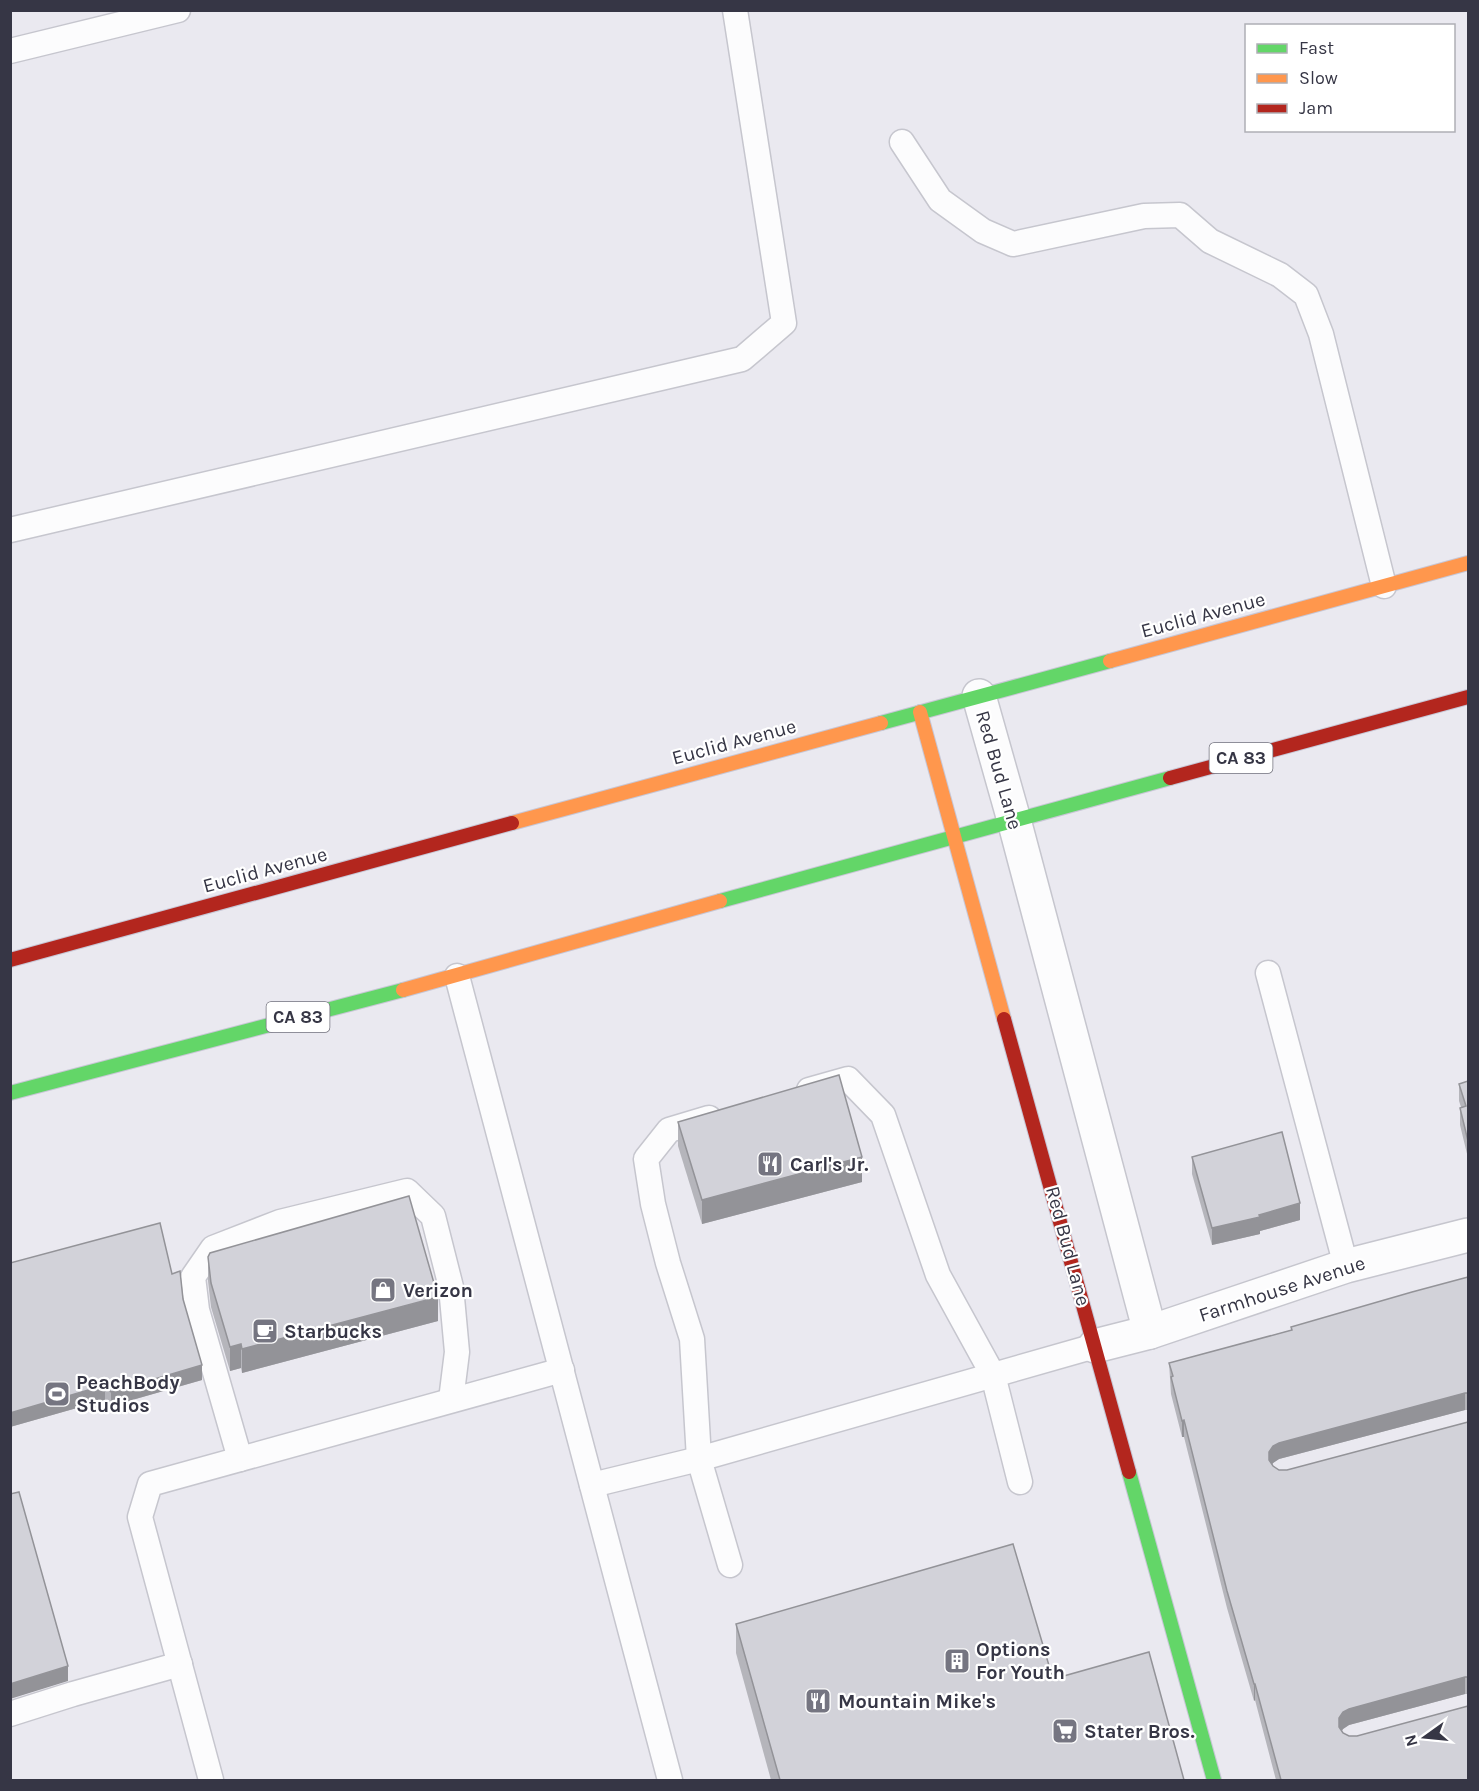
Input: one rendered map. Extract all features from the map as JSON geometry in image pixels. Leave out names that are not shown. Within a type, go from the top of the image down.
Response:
[{"type":"main road","name":"Euclid Avenue","points":[[10,960],[1468,563]]},
{"type":"main road","name":"CA 83","points":[[10,1093],[457,976],[553,947],[1468,697]]},
{"type":"main road","name":"Red Bud Lane","points":[[920,712],[1214,1780]]},
{"type":"street","name":"Red Bud Lane","points":[[979,696],[1150,1332]]},
{"type":"street","name":"Farmhouse Avenue","points":[[1095,1346],[1150,1332],[1346,1266],[1468,1235]]},
{"type":"lane","points":[[10,51],[178,10]]},
{"type":"lane","points":[[10,530],[742,358],[784,323],[735,10]]},
{"type":"lane","points":[[902,142],[940,200],[983,231],[1013,244],[1144,216],[1180,215],[1210,241],[1280,275],[1306,295],[1321,334],[1384,586]]},
{"type":"lane","points":[[1268,973],[1346,1266]]},
{"type":"lane","points":[[457,976],[670,1780]]},
{"type":"lane","points":[[791,1095],[848,1079],[883,1115],[938,1275],[993,1375],[1020,1482]]},
{"type":"lane","points":[[727,1112],[669,1130],[646,1159],[655,1214],[692,1339],[699,1459],[730,1565]]},
{"type":"lane","points":[[240,1459],[197,1310],[193,1277],[213,1248],[280,1222],[407,1191],[433,1216],[451,1287],[457,1352],[451,1400]]},
{"type":"lane","points":[[592,1485],[699,1459],[1095,1346]]},
{"type":"lane","points":[[211,1780],[140,1517],[150,1484],[562,1370]]},
{"type":"lane","points":[[10,1714],[180,1664]]},
{"type":"building","name":"Carl's Jr.","points":[[839,1075],[862,1157],[702,1200],[678,1122]]},
{"type":"building","points":[[1468,1081],[1468,1141],[1460,1108],[1466,1106],[1459,1084]]},
{"type":"building","points":[[1282,1132],[1300,1203],[1259,1215],[1260,1217],[1212,1228],[1192,1157]]},
{"type":"building","points":[[409,1196],[438,1297],[242,1349],[241,1344],[230,1347],[211,1283],[208,1257],[210,1253]]},
{"type":"building","points":[[160,1223],[172,1274],[180,1271],[183,1299],[202,1365],[111,1392],[105,1385],[10,1413],[10,1263]]},
{"type":"building","points":[[1468,1277],[1468,1393],[1279,1443],[1269,1452],[1269,1460],[1279,1470],[1287,1470],[1468,1422],[1468,1677],[1349,1709],[1339,1718],[1339,1727],[1349,1736],[1357,1736],[1468,1706],[1468,1780],[1281,1780],[1227,1591],[1169,1363],[1292,1330],[1291,1327]]},
{"type":"building","points":[[19,1492],[68,1666],[10,1684],[10,1494]]},
{"type":"building","points":[[1013,1544],[1053,1679],[1149,1652],[1184,1780],[780,1780],[736,1624]]},
{"type":"traffic: fast","points":[[881,723],[1110,661]]},
{"type":"traffic: fast","points":[[720,901],[1170,778]]},
{"type":"traffic: fast","points":[[10,1093],[403,990]]},
{"type":"traffic: fast","points":[[1129,1472],[1214,1780]]},
{"type":"traffic: slow","points":[[1110,661],[1468,563]]},
{"type":"traffic: slow","points":[[920,712],[1004,1019]]},
{"type":"traffic: slow","points":[[512,823],[881,723]]},
{"type":"traffic: slow","points":[[403,990],[720,901]]},
{"type":"traffic: jam","points":[[1170,778],[1468,697]]},
{"type":"traffic: jam","points":[[10,960],[512,823]]},
{"type":"traffic: jam","points":[[1004,1019],[1129,1472]]},
{"type":"place","name":"Carl's Jr.","points":[[770,1164]]},
{"type":"place","name":"Verizon","points":[[383,1290]]},
{"type":"place","name":"Starbucks","points":[[265,1331]]},
{"type":"place","name":"PeachBody Studios","points":[[57,1394]]},
{"type":"place","name":"Options For Youth","points":[[957,1661]]},
{"type":"place","name":"Mountain Mike's","points":[[818,1701]]},
{"type":"place","name":"Stater Bros.","points":[[1065,1731]]}]
